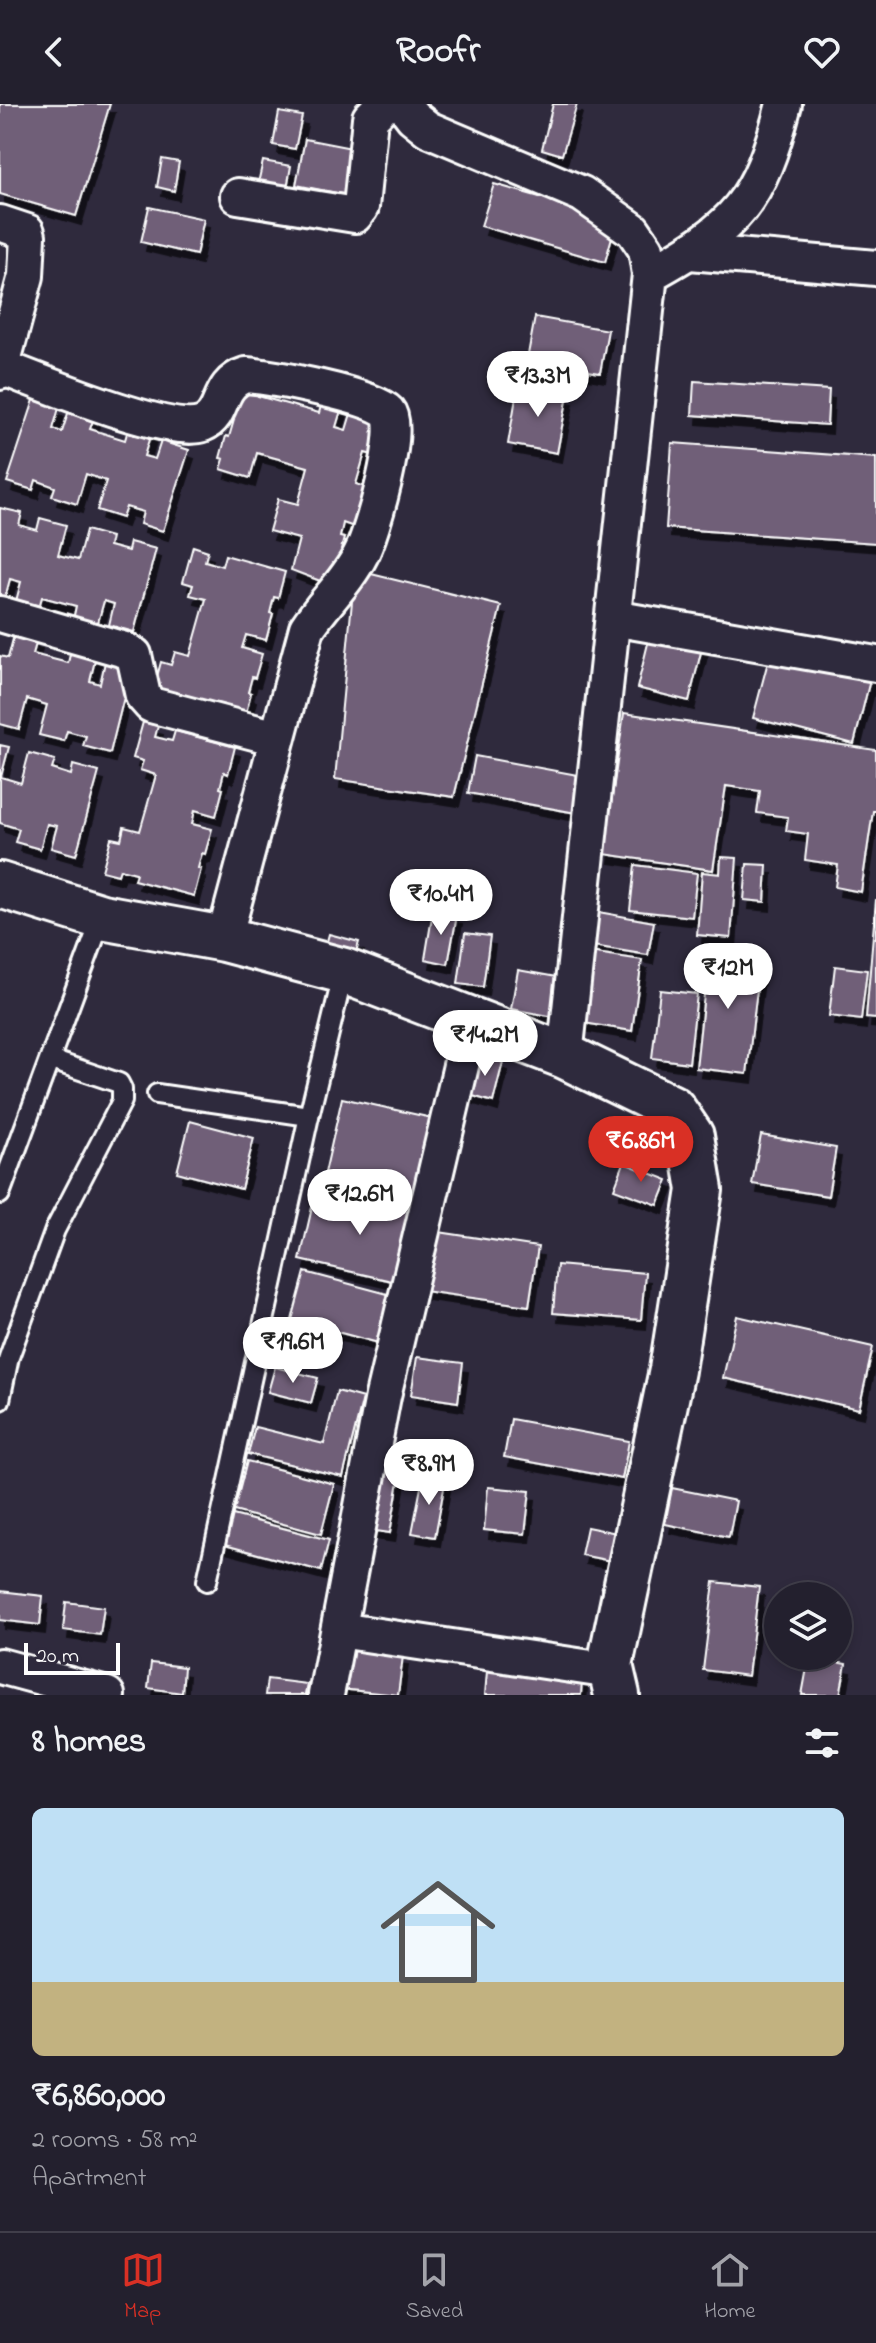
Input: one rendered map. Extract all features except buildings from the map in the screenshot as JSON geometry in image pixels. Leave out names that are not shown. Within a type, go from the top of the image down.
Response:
[{"type":"street","points":[[238,196],[355,215],[361,207],[370,118],[384,104]]},
{"type":"street","points":[[403,104],[428,129],[582,194],[633,230],[646,249],[650,274],[565,1056]]},
{"type":"street","points":[[650,274],[690,252],[726,225],[751,196],[773,145],[784,104]]},
{"type":"street","points":[[0,223],[27,232],[26,276],[1,370],[146,419],[181,426],[199,426],[211,420],[226,387],[246,375],[321,388],[375,404],[389,413],[394,426],[370,534],[362,553],[342,585],[319,609],[307,628],[224,939]]},
{"type":"street","points":[[0,290],[6,270],[26,245]]},
{"type":"street","points":[[690,252],[876,268]]},
{"type":"street","points":[[0,614],[134,655],[143,696],[151,705],[277,738]]},
{"type":"street","points":[[613,618],[876,664]]},
{"type":"street","points":[[0,885],[102,917],[224,939],[344,971],[565,1056],[672,1108],[691,1136],[700,1190],[672,1370],[610,1665],[614,1683],[339,1630]]},
{"type":"street","points":[[326,1695],[383,1396],[472,1019]]},
{"type":"street","points":[[0,1666],[107,1695]]},
{"type":"lane","points":[[0,1194],[102,917]]},
{"type":"lane","points":[[207,1581],[344,971]]},
{"type":"lane","points":[[0,1400],[5,1357],[55,1230],[122,1101],[119,1083],[51,1060]]},
{"type":"lane","points":[[157,1094],[309,1116]]}]
